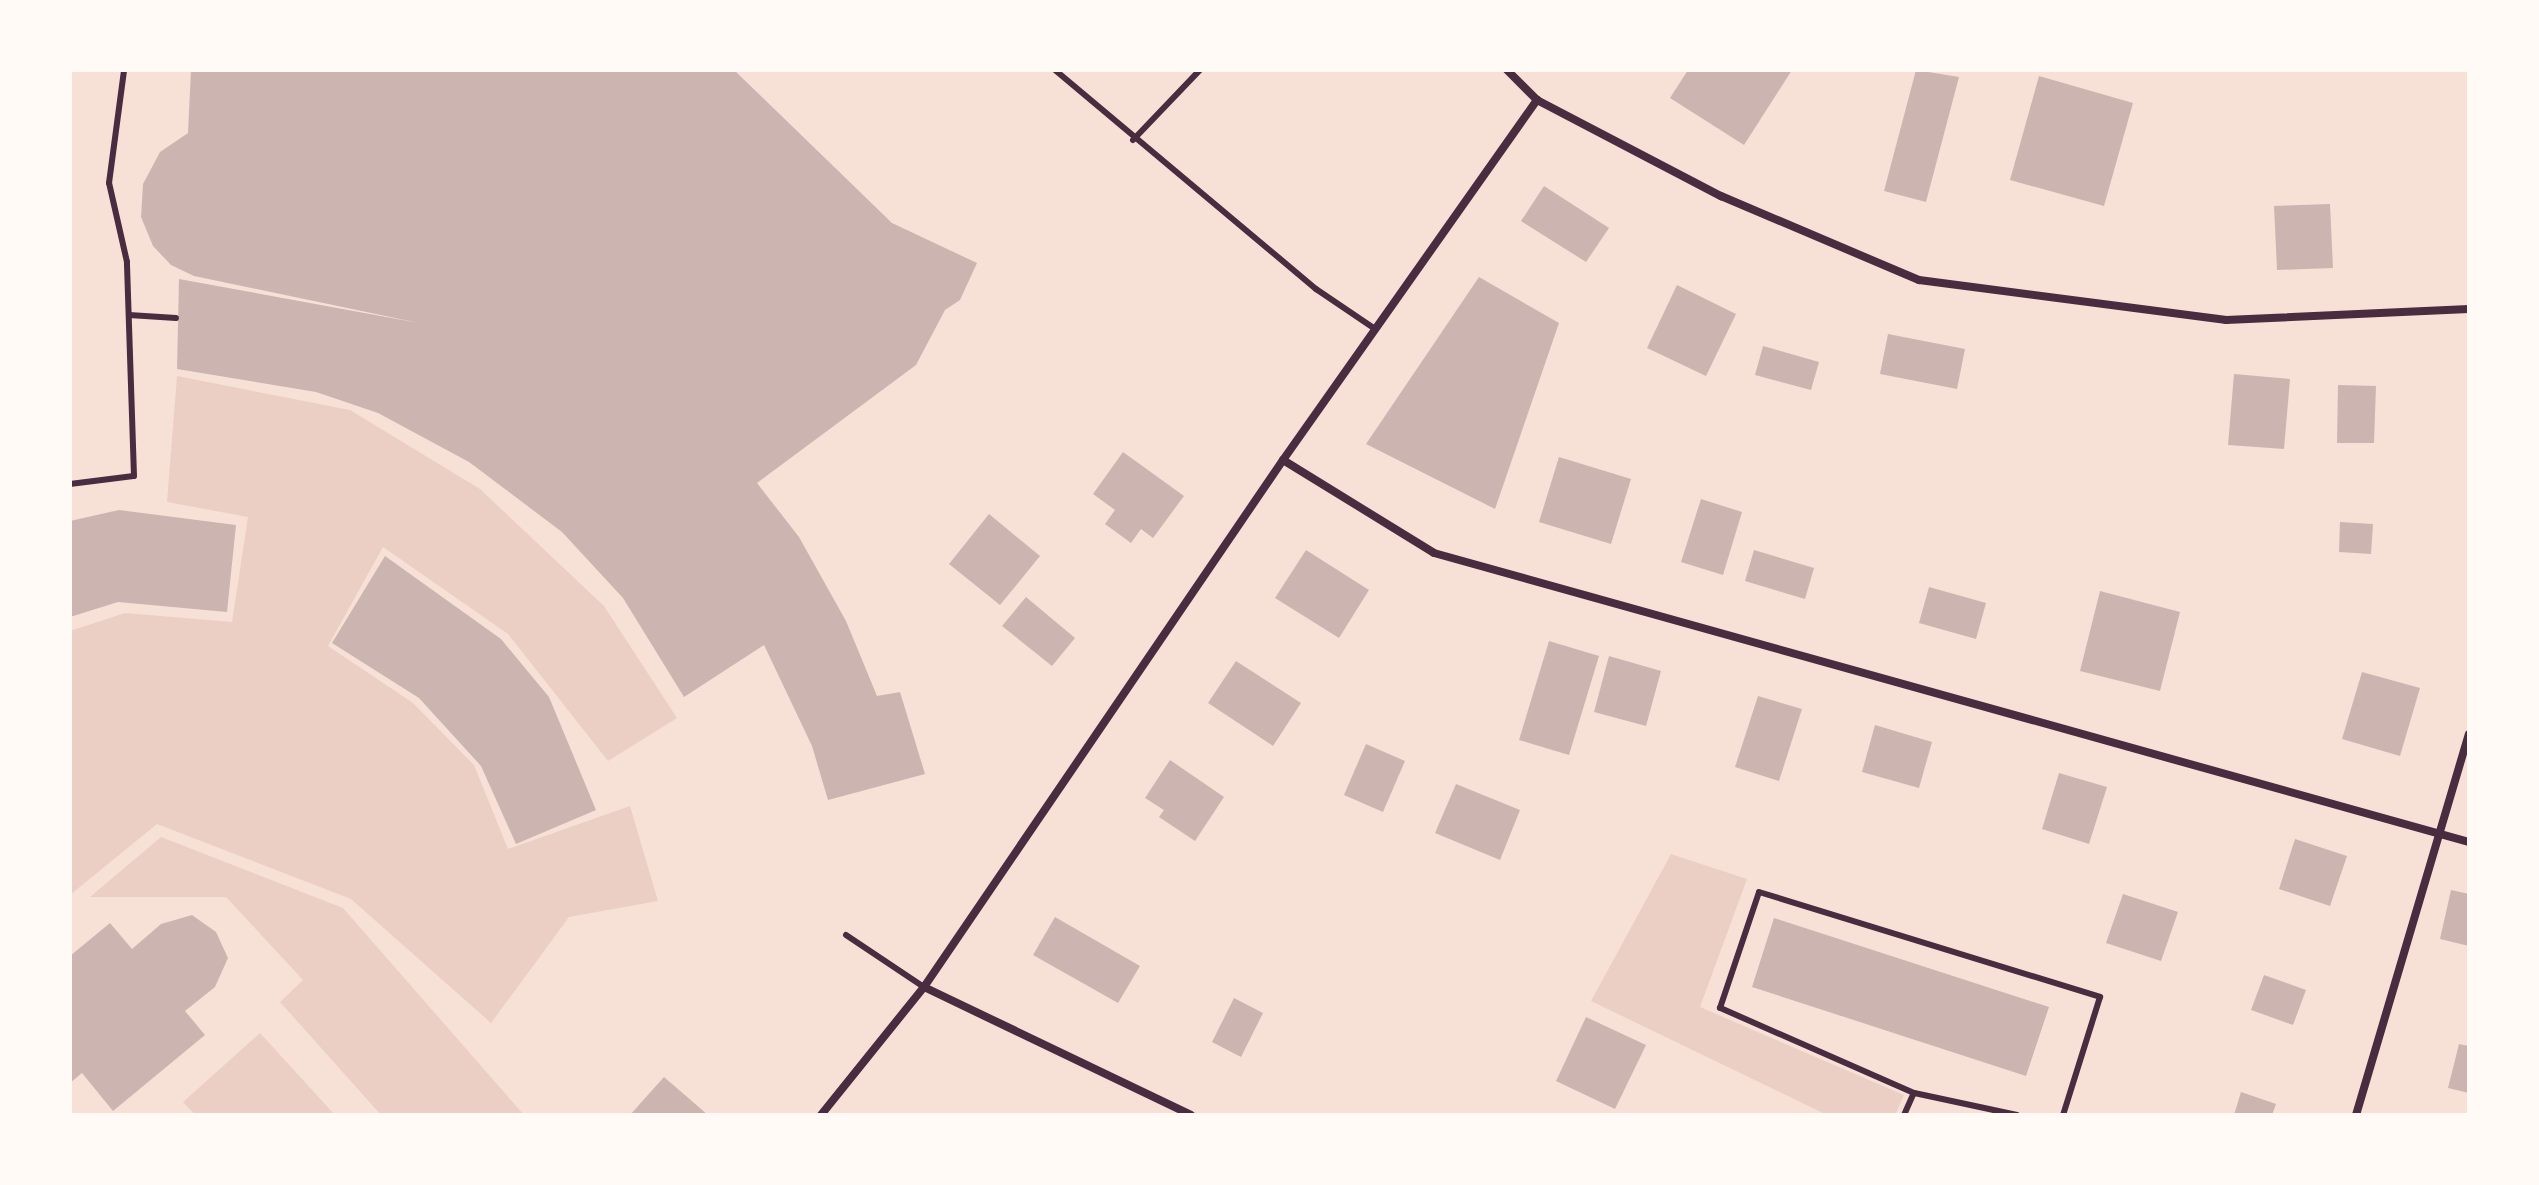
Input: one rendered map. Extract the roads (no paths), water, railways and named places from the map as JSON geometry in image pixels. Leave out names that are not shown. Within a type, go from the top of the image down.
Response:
[{"type":"street","points":[[1507,70],[1537,100],[1721,196],[1919,280],[2226,320],[2469,309]]},
{"type":"street","points":[[821,1115],[924,987],[1283,460],[1537,100]]},
{"type":"street","points":[[1283,460],[1434,553],[2441,837],[2469,842]]},
{"type":"street","points":[[2356,1115],[2441,837],[2469,734]]},
{"type":"street","points":[[924,987],[1191,1115]]},
{"type":"lane","points":[[70,484],[134,476],[127,262],[109,183],[124,70]]},
{"type":"lane","points":[[1055,70],[1133,140],[1316,289],[1375,329]]},
{"type":"lane","points":[[1133,140],[1200,70]]},
{"type":"lane","points":[[129,315],[176,318]]},
{"type":"lane","points":[[2017,1115],[1914,1093],[1720,1008],[1759,892],[2100,997],[2063,1115]]},
{"type":"lane","points":[[846,935],[924,987]]},
{"type":"lane","points":[[1904,1115],[1914,1093]]}]
